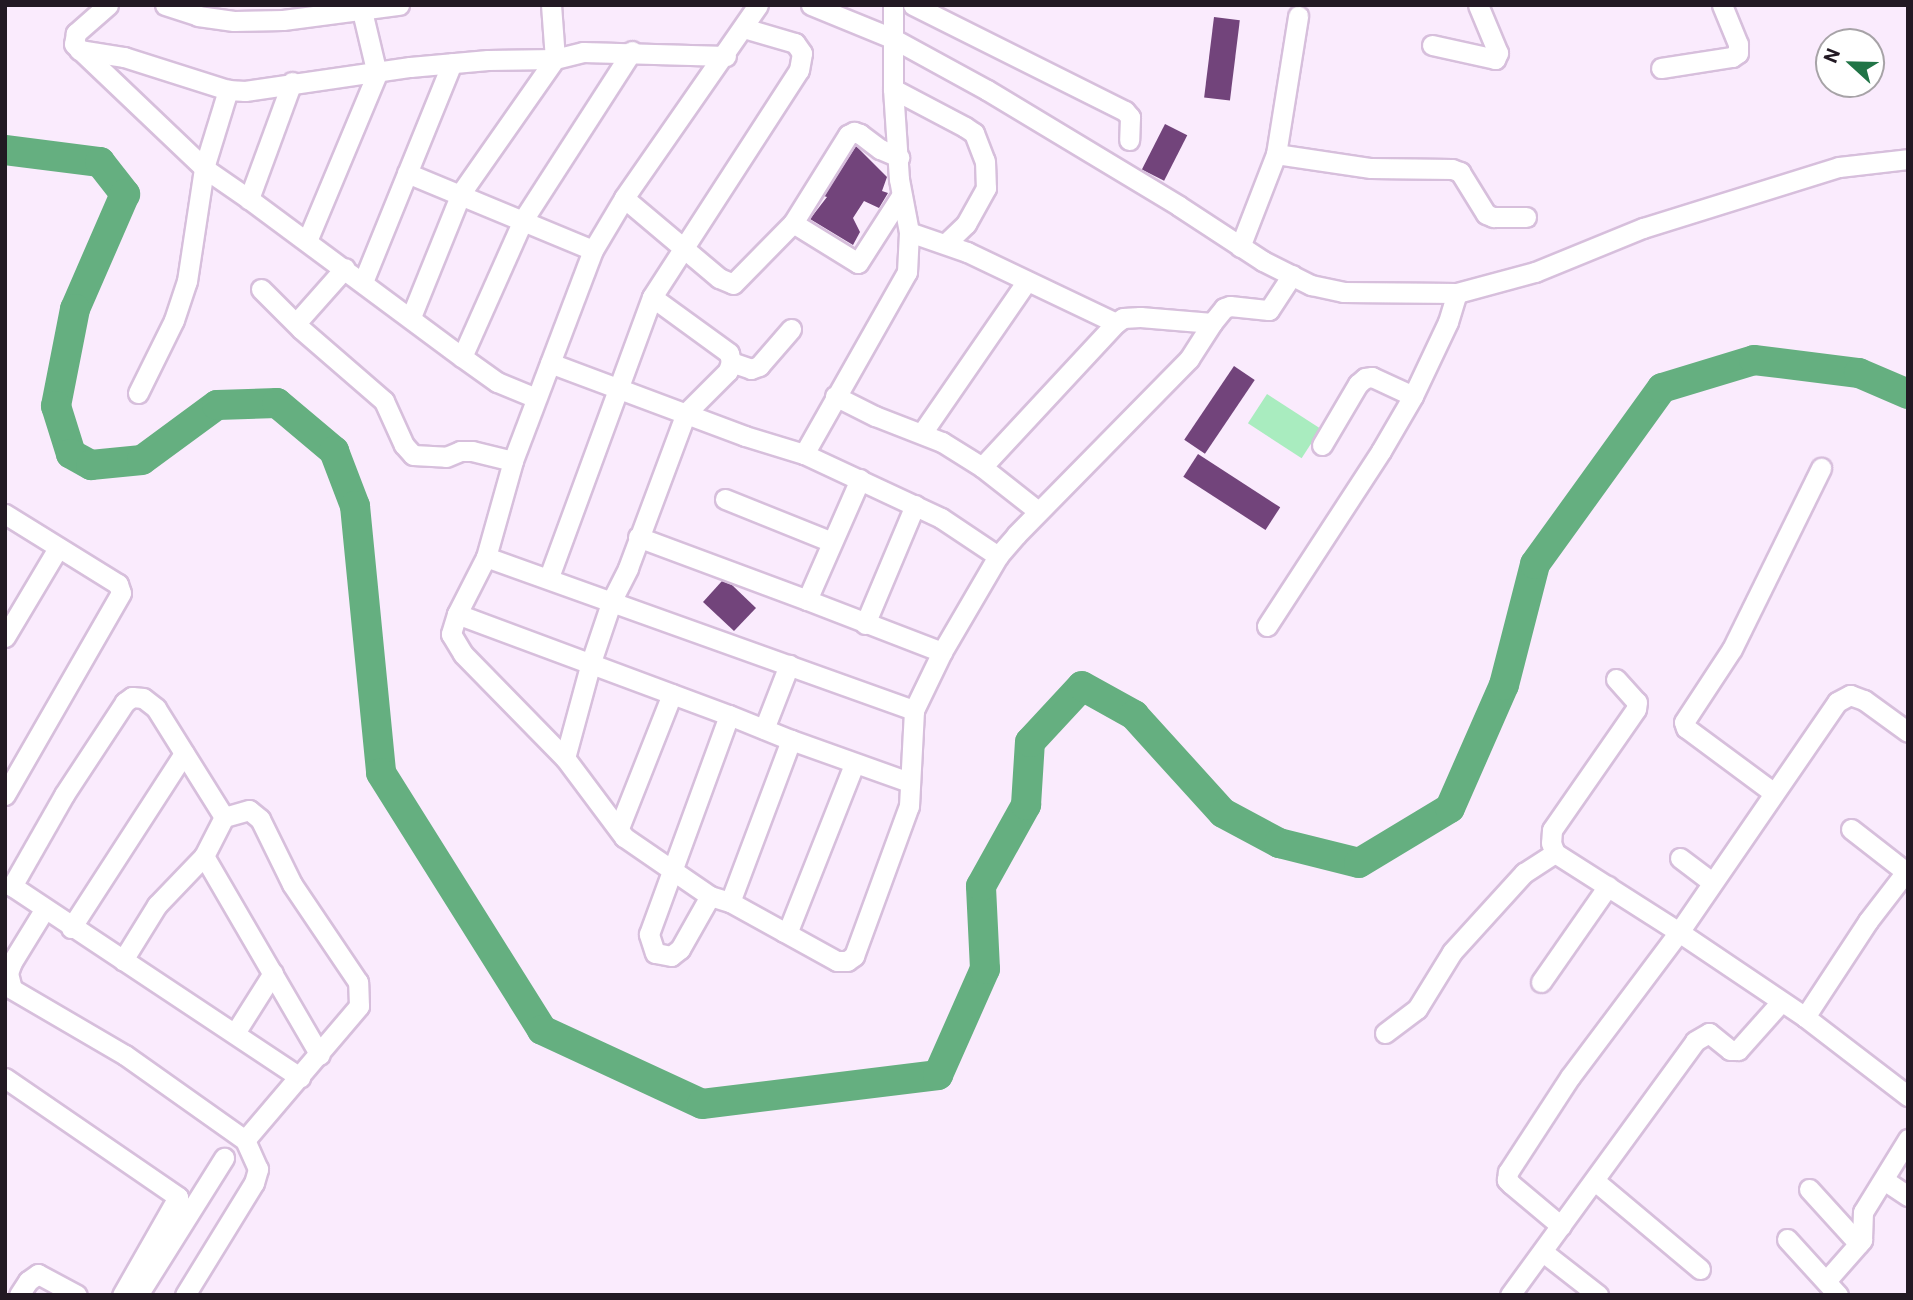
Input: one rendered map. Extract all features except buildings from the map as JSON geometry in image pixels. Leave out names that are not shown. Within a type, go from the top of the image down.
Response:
[{"type":"street","points":[[108,5],[76,33],[74,44],[204,169],[345,268],[497,382],[536,398]]},
{"type":"street","points":[[165,5],[198,16],[234,21],[283,13],[362,11],[399,5]]},
{"type":"street","points":[[411,317],[461,193],[555,59],[551,5]]},
{"type":"street","points":[[758,5],[726,55],[624,198],[593,250],[513,461],[486,557],[457,614],[451,634],[463,654],[565,758],[624,837],[710,896],[730,902],[837,961],[847,961],[854,956],[909,806],[914,710],[942,652],[998,556],[1189,359],[1224,308],[1230,306],[1269,310],[1292,275]]},
{"type":"street","points":[[811,5],[892,38],[987,90],[1179,206],[1240,247],[1311,285],[1343,292],[1457,293],[1535,272],[1643,228],[1839,167],[1908,159]]},
{"type":"street","points":[[804,454],[835,396],[899,290],[906,272],[909,232],[901,196],[893,89],[893,5]]},
{"type":"street","points":[[913,5],[1125,111],[1130,117],[1129,140]]},
{"type":"street","points":[[1432,45],[1495,59],[1498,53],[1478,5]]},
{"type":"street","points":[[1661,68],[1731,57],[1738,53],[1738,44],[1722,5]]},
{"type":"street","points":[[307,241],[377,75],[362,11]]},
{"type":"street","points":[[1240,247],[1276,154],[1298,16]]},
{"type":"street","points":[[549,577],[616,387],[652,297],[682,246],[799,70],[802,53],[795,43],[744,28]]},
{"type":"street","points":[[79,50],[124,57],[228,90],[245,91],[292,82],[377,75],[452,64],[555,59],[583,52],[726,55]]},
{"type":"street","points":[[462,357],[523,220],[632,51]]},
{"type":"street","points":[[363,282],[452,64]]},
{"type":"street","points":[[249,200],[292,82]]},
{"type":"street","points":[[893,89],[974,133],[985,161],[986,188],[966,224],[946,243]]},
{"type":"street","points":[[138,393],[174,320],[187,281],[204,169],[228,90]]},
{"type":"street","points":[[624,198],[719,278],[733,284],[793,223],[848,135],[854,132],[899,157]]},
{"type":"street","points":[[1276,154],[1371,168],[1452,169],[1460,172],[1486,214],[1493,217],[1525,217]]},
{"type":"street","points":[[407,173],[461,193],[593,250]]},
{"type":"street","points":[[793,223],[858,262],[901,196]]},
{"type":"street","points":[[909,232],[946,243],[1116,323]]},
{"type":"street","points":[[297,322],[345,268]]},
{"type":"street","points":[[922,433],[1026,282]]},
{"type":"street","points":[[261,289],[297,322],[301,329],[384,401],[404,445],[413,455],[446,457],[460,451],[472,451],[513,461]]},
{"type":"street","points":[[1267,626],[1381,451],[1413,396],[1448,322],[1457,293]]},
{"type":"street","points":[[565,758],[611,600],[628,568],[686,413],[728,371],[731,362],[729,353],[652,297]]},
{"type":"street","points":[[982,467],[1123,318],[1212,323]]},
{"type":"street","points":[[731,362],[751,369],[759,366],[791,329]]},
{"type":"street","points":[[550,363],[745,436],[804,454],[942,518],[998,556]]},
{"type":"street","points":[[1322,445],[1358,384],[1366,378],[1372,377],[1413,396]]},
{"type":"street","points":[[835,396],[875,416],[922,433],[982,467],[1038,512]]},
{"type":"street","points":[[1774,793],[1686,728],[1684,722],[1732,649],[1821,468]]},
{"type":"street","points":[[807,600],[860,479]]},
{"type":"street","points":[[725,499],[832,542]]},
{"type":"street","points":[[865,624],[915,505]]},
{"type":"street","points":[[5,513],[118,584],[121,593],[5,795]]},
{"type":"street","points":[[638,537],[942,652]]},
{"type":"street","points":[[5,637],[58,548]]},
{"type":"street","points":[[486,557],[549,577],[914,710]]},
{"type":"street","points":[[457,614],[591,662],[854,764],[909,782]]},
{"type":"street","points":[[765,729],[789,665]]},
{"type":"street","points":[[1616,679],[1637,702],[1636,709],[1552,830],[1551,843],[1555,853],[1805,1017],[1908,1096]]},
{"type":"street","points":[[619,828],[672,694]]},
{"type":"street","points":[[1561,1226],[1507,1180],[1508,1172],[1570,1077],[1679,932],[1837,702],[1850,695],[1864,700],[1908,732]]},
{"type":"street","points":[[224,817],[156,708],[143,698],[132,697],[125,702],[15,877],[12,886],[71,928],[300,1077]]},
{"type":"street","points":[[710,896],[680,949],[671,956],[655,953],[649,934],[729,715]]},
{"type":"street","points":[[730,902],[791,740]]},
{"type":"street","points":[[71,928],[184,753]]},
{"type":"street","points":[[784,932],[790,926],[854,764]]},
{"type":"street","points":[[123,960],[158,905],[204,856],[224,817],[249,810],[256,813],[292,884],[358,982],[361,998],[356,1013],[245,1140]]},
{"type":"street","points":[[1805,1017],[1868,921],[1907,871],[1851,829]]},
{"type":"street","points":[[1385,1033],[1417,1009],[1452,952],[1524,873],[1555,853]]},
{"type":"street","points":[[204,856],[320,1055]]},
{"type":"street","points":[[1680,858],[1712,882]]},
{"type":"street","points":[[1541,982],[1608,886]]},
{"type":"street","points":[[44,910],[12,962],[8,973],[12,989],[125,1055],[245,1140],[258,1169],[254,1183],[185,1295]]},
{"type":"street","points":[[235,1033],[273,973]]},
{"type":"street","points":[[1510,1295],[1699,1037],[1709,1033],[1730,1050],[1738,1050],[1780,1003]]},
{"type":"street","points":[[5,1078],[178,1197],[122,1295]]},
{"type":"street","points":[[1787,1239],[1832,1288],[1864,1234],[1863,1212],[1908,1139]]},
{"type":"street","points":[[138,1295],[224,1158]]},
{"type":"street","points":[[1884,1180],[1908,1196]]},
{"type":"street","points":[[1595,1181],[1700,1269]]},
{"type":"street","points":[[1809,1189],[1859,1244]]},
{"type":"street","points":[[1543,1252],[1598,1295]]},
{"type":"street","points":[[19,1295],[28,1281],[38,1273],[77,1295]]},
{"type":"green space","points":[[1267,394],[1321,429],[1302,458],[1248,423]]},
{"type":"waterway","points":[[5,150],[100,162],[125,194],[75,309],[56,406],[71,454],[91,465],[142,460],[217,405],[277,403],[334,451],[355,506],[381,773],[542,1030],[702,1104],[938,1075],[985,969],[981,886],[1026,805],[1030,742],[1082,686],[1134,715],[1223,813],[1279,843],[1359,863],[1450,808],[1504,685],[1535,564],[1662,388],[1754,360],[1859,373],[1908,394]]}]
